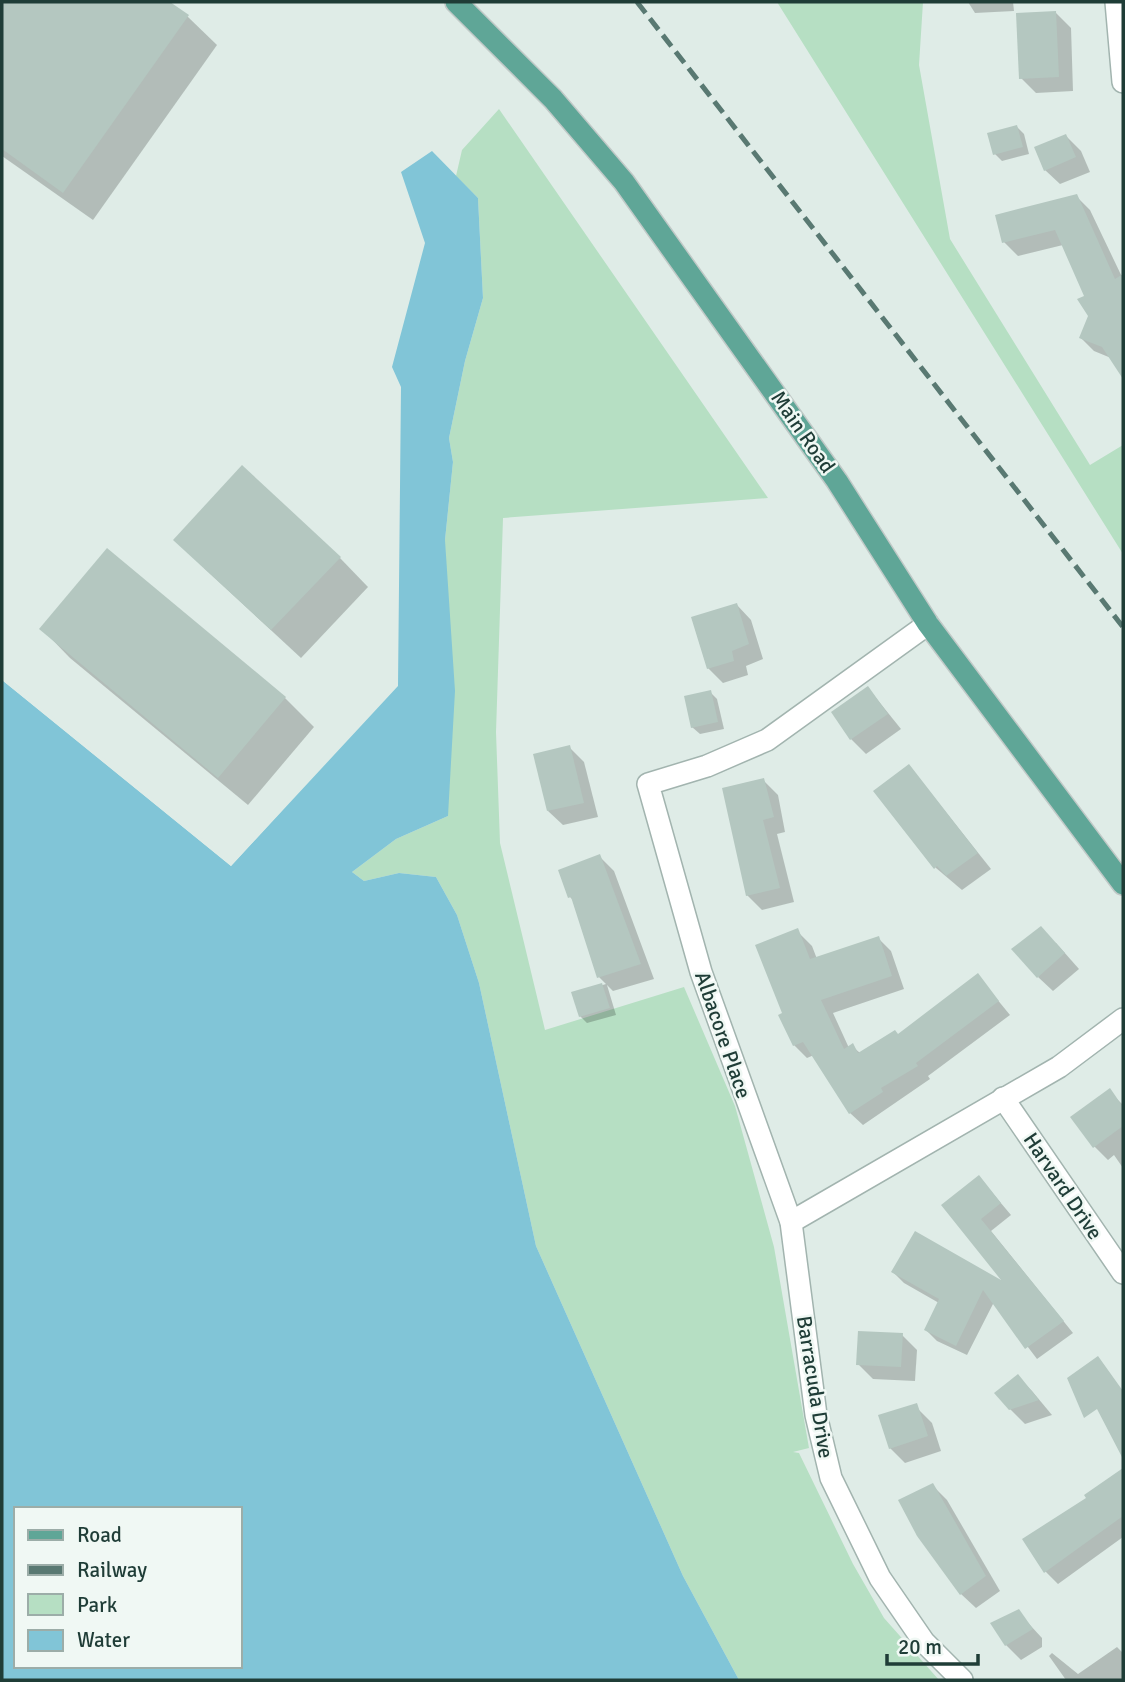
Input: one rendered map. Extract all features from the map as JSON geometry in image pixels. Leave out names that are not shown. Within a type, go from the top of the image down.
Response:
[{"type":"main road","name":"Main Road","points":[[456,2],[553,99],[624,182],[837,481],[928,624],[1123,884]]},
{"type":"street","points":[[1116,2],[1123,82]]},
{"type":"street","name":"Albacore Place","points":[[791,1222],[701,972],[648,784],[707,766],[767,740],[928,624]]},
{"type":"street","points":[[791,1222],[1059,1067],[1123,1019]]},
{"type":"street","name":"Harvard Drive","points":[[1003,1098],[1123,1273]]},
{"type":"street","name":"Barracuda Drive","points":[[791,1222],[817,1415],[831,1478],[880,1578],[924,1642],[962,1680]]},
{"type":"green space","points":[[777,2],[923,2],[919,65],[950,239],[1090,465],[1123,445],[1123,554]]},
{"type":"green space","points":[[499,109],[768,498],[503,518],[496,732],[500,843],[545,1030],[684,987],[735,1106],[774,1247],[809,1448],[793,1452],[799,1453],[853,1564],[884,1618],[939,1680],[739,1680],[683,1576],[536,1246],[479,983],[457,915],[436,877],[399,873],[364,881],[352,872],[396,839],[448,816],[445,540],[453,462],[449,438],[465,361],[483,298],[478,198],[456,176],[462,150]]},
{"type":"water","points":[[432,151],[478,198],[483,298],[465,361],[449,438],[453,462],[445,540],[455,691],[448,816],[396,839],[352,872],[364,881],[399,873],[436,877],[457,915],[479,983],[536,1246],[683,1576],[739,1680],[2,1680],[2,680],[231,866],[398,686],[401,387],[392,367],[425,243],[401,172]]},
{"type":"pier","points":[[2,676],[230,861],[283,804],[286,806],[231,866],[2,680]]},
{"type":"building","points":[[2,2],[170,2],[189,15],[63,193],[2,149]]},
{"type":"building","points":[[1056,11],[1059,77],[1019,79],[1016,13]]},
{"type":"building","points":[[1017,125],[1023,147],[993,155],[987,133]]},
{"type":"building","points":[[1066,134],[1076,157],[1044,171],[1034,147]]},
{"type":"building","points":[[1077,194],[1115,279],[1123,274],[1123,379],[1102,347],[1079,338],[1088,316],[1077,299],[1084,296],[1055,230],[1002,243],[995,215]]},
{"type":"building","points":[[242,465],[341,557],[271,630],[173,540]]},
{"type":"building","points":[[107,548],[286,697],[218,778],[39,629]]},
{"type":"building","points":[[737,603],[749,644],[732,651],[734,661],[707,669],[691,617]]},
{"type":"building","points":[[868,686],[888,714],[850,740],[831,712]]},
{"type":"building","points":[[711,690],[718,722],[691,728],[684,696]]},
{"type":"building","points":[[570,745],[584,803],[547,811],[533,754]]},
{"type":"building","points":[[909,764],[978,853],[946,876],[937,866],[934,869],[873,791]]},
{"type":"building","points":[[764,778],[774,817],[763,820],[780,888],[746,896],[722,788]]},
{"type":"building","points":[[600,854],[641,964],[597,978],[571,897],[568,898],[558,870]]},
{"type":"building","points":[[1041,926],[1065,953],[1037,978],[1011,949]]},
{"type":"building","points":[[798,928],[810,959],[879,936],[892,976],[821,1000],[844,1049],[853,1043],[858,1053],[895,1030],[898,1034],[978,973],[999,1001],[916,1063],[918,1066],[881,1088],[883,1092],[849,1114],[803,1042],[793,1046],[778,1015],[782,1013],[755,945]]},
{"type":"building","points":[[602,983],[610,1008],[579,1017],[571,992]]},
{"type":"building","points":[[1110,1088],[1123,1107],[1123,1126],[1093,1148],[1070,1117]]},
{"type":"building","points":[[979,1175],[1001,1203],[981,1219],[1064,1321],[1025,1349],[983,1290],[956,1346],[924,1330],[939,1299],[891,1272],[915,1231],[1001,1280],[941,1205]]},
{"type":"building","points":[[858,1331],[903,1333],[901,1367],[856,1365]]},
{"type":"building","points":[[1098,1356],[1123,1391],[1123,1459],[1097,1409],[1084,1418],[1067,1378]]},
{"type":"building","points":[[1018,1374],[1039,1400],[1009,1410],[994,1393]]},
{"type":"building","points":[[917,1403],[928,1436],[889,1449],[878,1415]]},
{"type":"building","points":[[1123,1468],[1123,1516],[1044,1573],[1022,1539],[1086,1498],[1084,1495]]},
{"type":"building","points":[[933,1483],[986,1576],[960,1595],[917,1536],[898,1500]]},
{"type":"building","points":[[1019,1609],[1033,1629],[1005,1646],[990,1623]]},
{"type":"railway","points":[[637,2],[1123,627]]}]
